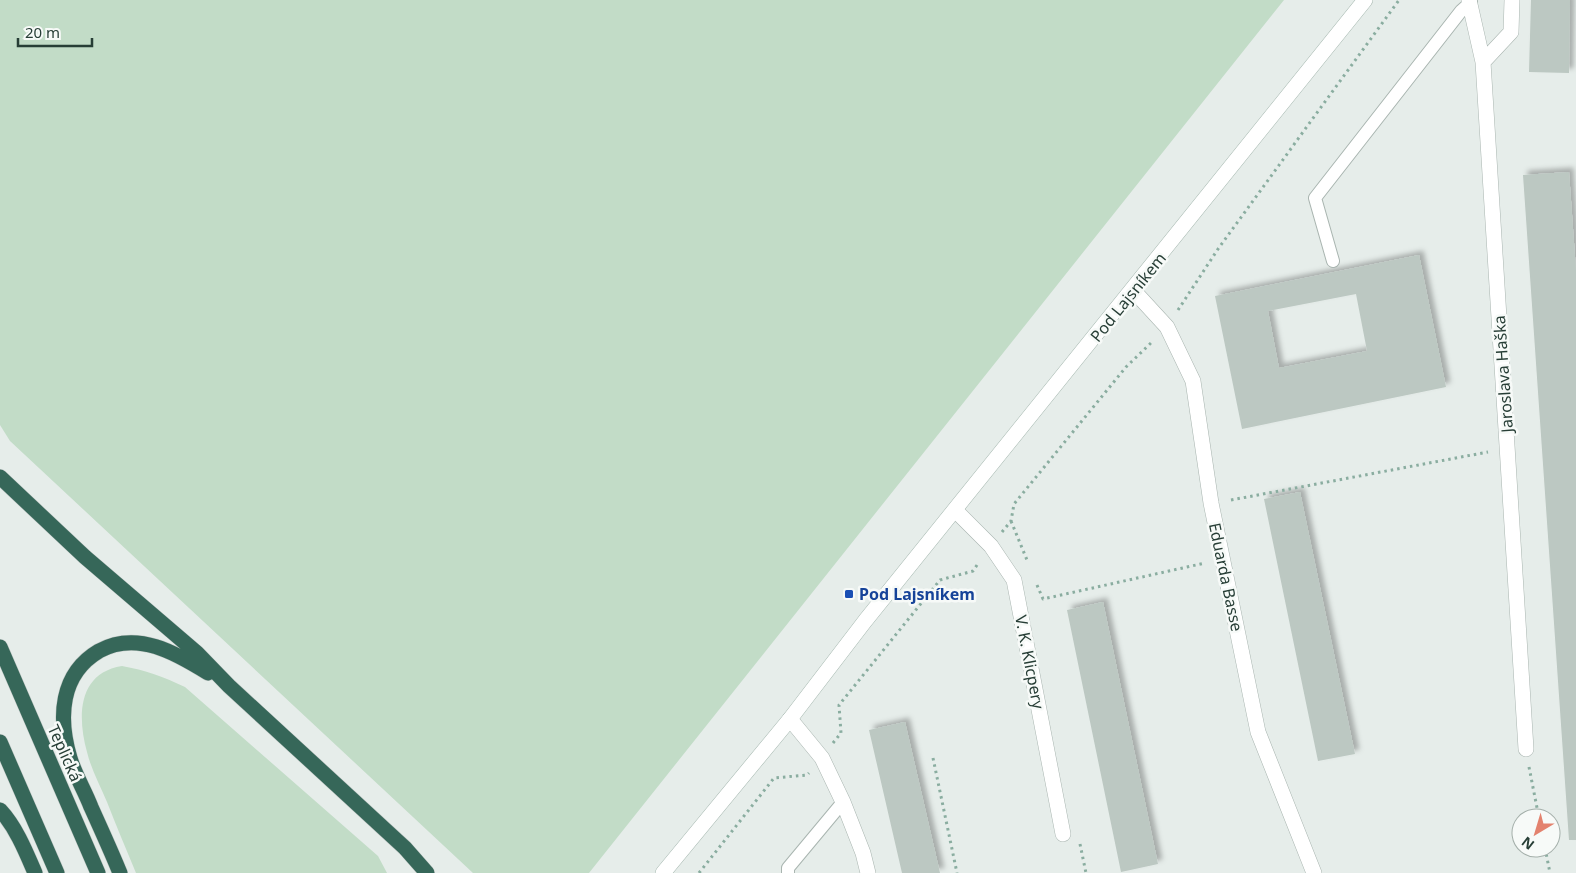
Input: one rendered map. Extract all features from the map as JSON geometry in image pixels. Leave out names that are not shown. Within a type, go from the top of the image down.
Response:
[{"type":"highway","points":[[0,476],[85,557],[198,653],[228,686],[405,848],[427,873]]},
{"type":"highway","points":[[120,873],[70,758],[64,728],[64,703],[67,688],[78,668],[91,656],[106,647],[127,642],[146,644],[169,650],[228,686]]},
{"type":"highway","name":"Teplická","points":[[0,647],[98,873]]},
{"type":"highway","points":[[0,742],[57,873]]},
{"type":"highway","points":[[0,810],[5,815],[21,843],[35,873]]},
{"type":"street","name":"Pod Lajsníkem","points":[[663,873],[790,719],[865,621],[1365,0]]},
{"type":"street","points":[[1483,62],[1511,32],[1512,0]]},
{"type":"street","name":"Jaroslava Haška","points":[[1470,1],[1483,62],[1526,749]]},
{"type":"street","name":"Eduarda Basse","points":[[1133,290],[1167,327],[1192,381],[1211,503],[1258,732],[1314,873]]},
{"type":"street","name":"V. K. Klicpery","points":[[956,510],[991,546],[1014,580],[1063,834]]},
{"type":"street","points":[[790,719],[822,758],[843,802],[863,853],[868,873]]},
{"type":"lane","points":[[1333,261],[1315,198],[1470,1]]},
{"type":"lane","points":[[788,873],[788,868],[843,802]]},
{"type":"path","points":[[699,873],[774,778],[806,775],[822,758],[841,733],[839,705],[940,580],[973,570],[1011,521],[1014,504],[1126,367],[1167,327],[1218,249],[1399,0]]},
{"type":"path","points":[[1211,503],[1508,448]]},
{"type":"path","points":[[1043,599],[1222,559]]},
{"type":"path","points":[[1526,749],[1537,808]]},
{"type":"path","points":[[933,758],[957,873]]},
{"type":"path","points":[[1063,834],[1078,838],[1086,873]]},
{"type":"path","points":[[1547,858],[1550,873]]},
{"type":"green space","points":[[0,0],[1284,0],[589,873],[473,873],[10,441],[0,425]]},
{"type":"green space","points":[[122,666],[154,674],[185,687],[378,856],[387,873],[136,873],[91,765],[82,724],[84,698],[89,687],[97,677],[107,670]]},
{"type":"building","points":[[1531,0],[1570,0],[1569,73],[1529,72]]},
{"type":"building","points":[[1569,172],[1576,271],[1576,840],[1569,840],[1523,175]]},
{"type":"building","points":[[1419,255],[1446,387],[1242,429],[1215,296]],"holes":[[[1356,294],[1367,351],[1279,368],[1268,311]]]},
{"type":"building","points":[[1300,492],[1355,754],[1318,761],[1264,499]]},
{"type":"building","points":[[1103,602],[1158,864],[1121,872],[1067,610]]},
{"type":"building","points":[[905,722],[940,873],[902,873],[869,730]]},
{"type":"place","name":"Pod Lajsníkem","points":[[849,594]]}]
